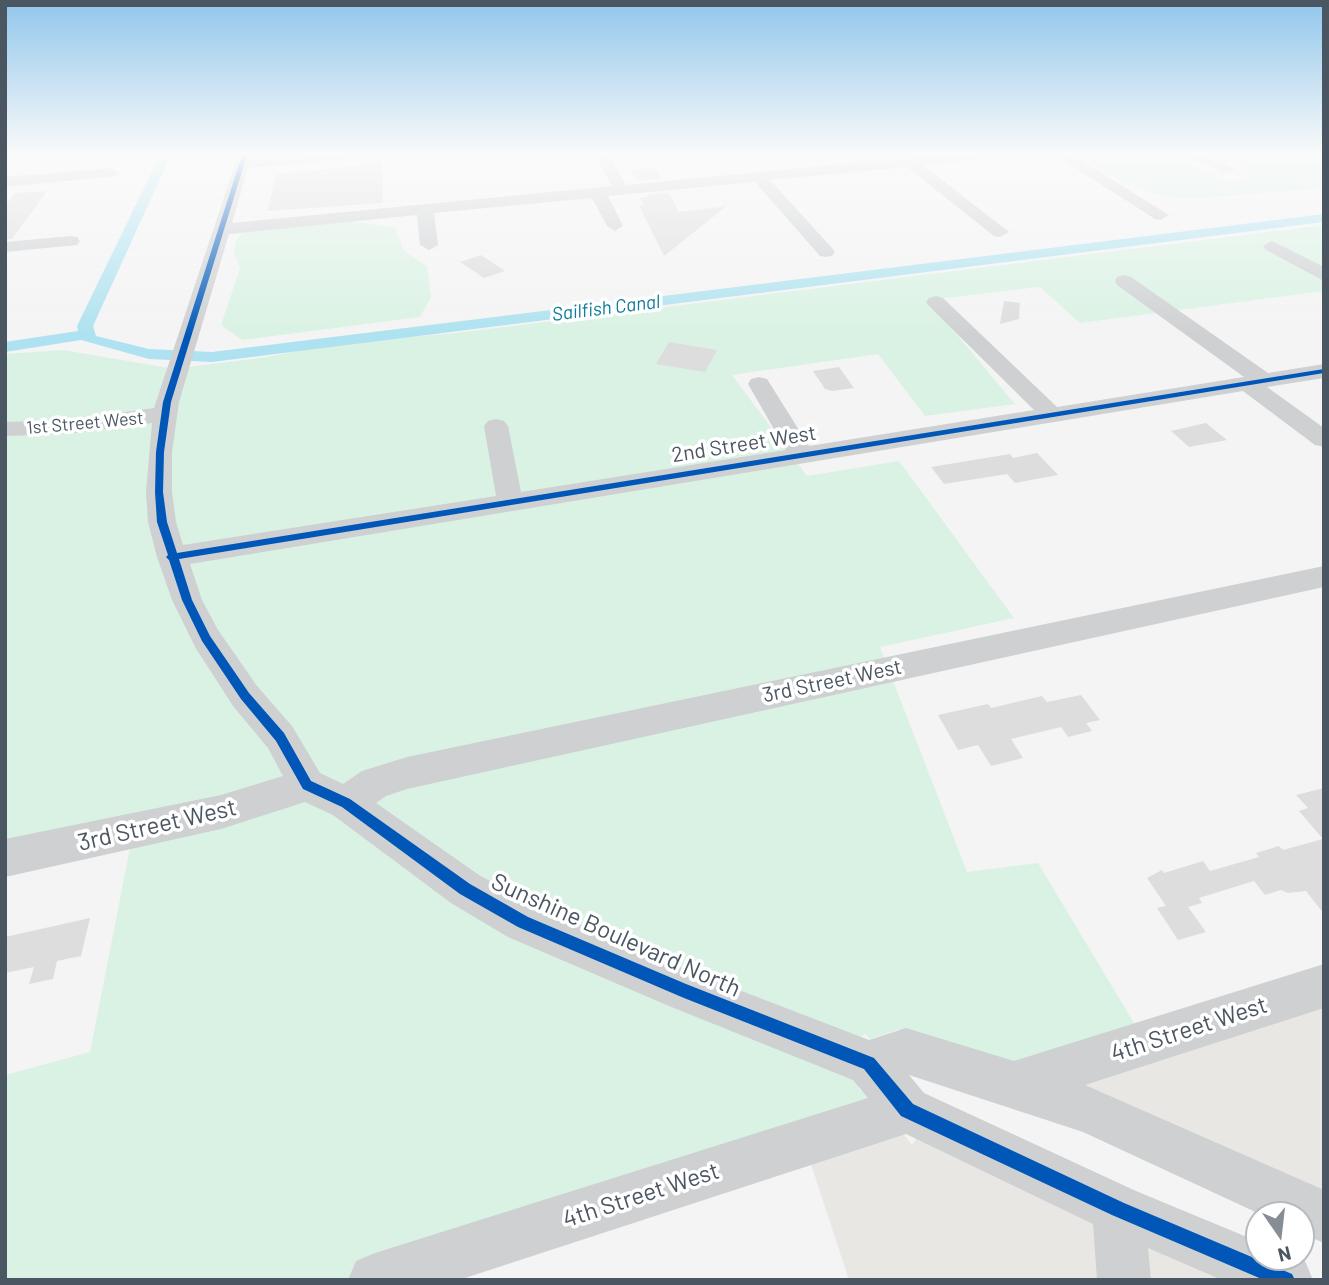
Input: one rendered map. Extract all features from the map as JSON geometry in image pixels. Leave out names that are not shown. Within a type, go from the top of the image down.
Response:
[{"type":"street","points":[[227,215],[164,414],[159,492],[162,522],[187,600],[206,638],[245,696],[280,737],[307,785]]},
{"type":"street","points":[[223,229],[372,215]]},
{"type":"street","points":[[426,215],[429,245]]},
{"type":"street","points":[[609,215],[615,226]]},
{"type":"street","points":[[793,215],[826,252]]},
{"type":"street","points":[[978,215],[1000,232]]},
{"type":"street","points":[[5,247],[72,241]]},
{"type":"street","points":[[1272,246],[1324,275]]},
{"type":"street","points":[[1124,281],[1256,382],[1324,440]]},
{"type":"street","points":[[936,302],[1051,414]]},
{"type":"street","name":"2nd Street West","points":[[172,557],[1324,371]]},
{"type":"street","points":[[760,384],[801,454]]},
{"type":"street","name":"1st Street West","points":[[5,429],[68,427],[164,414]]},
{"type":"street","points":[[496,426],[510,501]]},
{"type":"street","name":"3rd Street West","points":[[346,803],[375,783],[407,773],[1324,576]]},
{"type":"street","name":"Sunshine Boulevard North","points":[[307,785],[346,803],[465,889],[523,922],[684,991],[869,1063],[907,1110],[1118,1209],[1281,1279]]},
{"type":"street","name":"3rd Street West","points":[[5,858],[221,812],[307,785]]},
{"type":"street","name":"4th Street West","points":[[1015,1084],[1324,986]]},
{"type":"street","points":[[869,1063],[906,1051],[1015,1084],[1093,1112],[1324,1217]]},
{"type":"street","name":"4th Street West","points":[[375,1280],[907,1110]]},
{"type":"street","points":[[1118,1209],[1124,1280]]},
{"type":"shaded area","points":[[1324,992],[1324,1193],[1056,1077]]},
{"type":"shaded area","points":[[901,1131],[912,1145],[917,1138],[1224,1280],[849,1280],[807,1152]]},
{"type":"green space","points":[[331,218],[395,228],[404,251],[427,266],[431,297],[420,317],[242,340],[221,325],[240,268],[234,254],[236,240],[249,226]]},
{"type":"green space","points":[[1324,225],[1324,291],[1080,323],[1040,287],[928,300],[1015,404],[925,416],[878,354],[732,375],[807,476],[899,461],[1014,618],[880,647],[967,872],[1038,863],[1149,1048],[1056,1077],[905,1031],[897,1030],[870,1039],[865,1033],[861,1038],[689,972],[530,905],[474,875],[318,773],[218,632],[199,595],[173,518],[170,489],[174,413],[187,367],[261,358],[347,342],[456,333]]},
{"type":"green space","points":[[63,350],[169,368],[160,562],[175,606],[194,645],[232,704],[337,816],[455,904],[857,1081],[860,1091],[867,1088],[887,1114],[435,1280],[5,1280],[5,1075],[90,1052],[131,843],[5,867],[5,354]]},
{"type":"building","points":[[5,215],[30,215],[12,239],[5,239]]},
{"type":"building","points":[[644,215],[716,215],[664,256]]},
{"type":"building","points":[[481,255],[505,271],[484,278],[460,262]]},
{"type":"building","points":[[1004,301],[1020,303],[1019,319],[1000,324]]},
{"type":"building","points":[[669,342],[717,350],[705,372],[656,364]]},
{"type":"building","points":[[839,367],[854,388],[832,391],[825,389],[813,371]]},
{"type":"building","points":[[1206,423],[1227,440],[1189,447],[1171,431]]},
{"type":"building","points":[[1037,453],[1058,475],[1015,483],[1007,474],[944,484],[931,467],[1010,454],[1013,458]]},
{"type":"building","points":[[1081,695],[1100,720],[1086,723],[1092,731],[1068,737],[1061,727],[1011,739],[1023,758],[991,766],[978,745],[958,750],[938,715],[988,704],[991,708],[1042,696],[1047,702]]},
{"type":"building","points":[[1324,788],[1324,914],[1306,891],[1288,893],[1281,890],[1265,895],[1254,881],[1199,898],[1202,903],[1188,907],[1206,932],[1178,940],[1157,908],[1166,906],[1147,878],[1162,870],[1164,873],[1203,861],[1210,871],[1259,857],[1256,853],[1279,846],[1283,850],[1323,839],[1299,811],[1308,808],[1296,795]]},
{"type":"building","points":[[90,918],[81,956],[57,961],[53,979],[29,984],[34,967],[5,973],[5,937]]},
{"type":"waterway","name":"Sailfish Canal","points":[[87,334],[85,326],[138,215]]},
{"type":"waterway","name":"Sailfish Canal","points":[[87,334],[89,339],[149,354],[212,357],[1324,218]]},
{"type":"waterway","points":[[5,347],[87,334]]},
{"type":"cycle path","points":[[226,215],[167,402],[160,452],[159,492],[162,522],[187,600],[206,638],[245,696],[280,737],[307,785],[346,803],[465,889],[523,922],[684,991],[869,1063],[907,1110],[1118,1209],[1286,1280]]},
{"type":"cycle path","points":[[171,557],[1324,371]]}]
